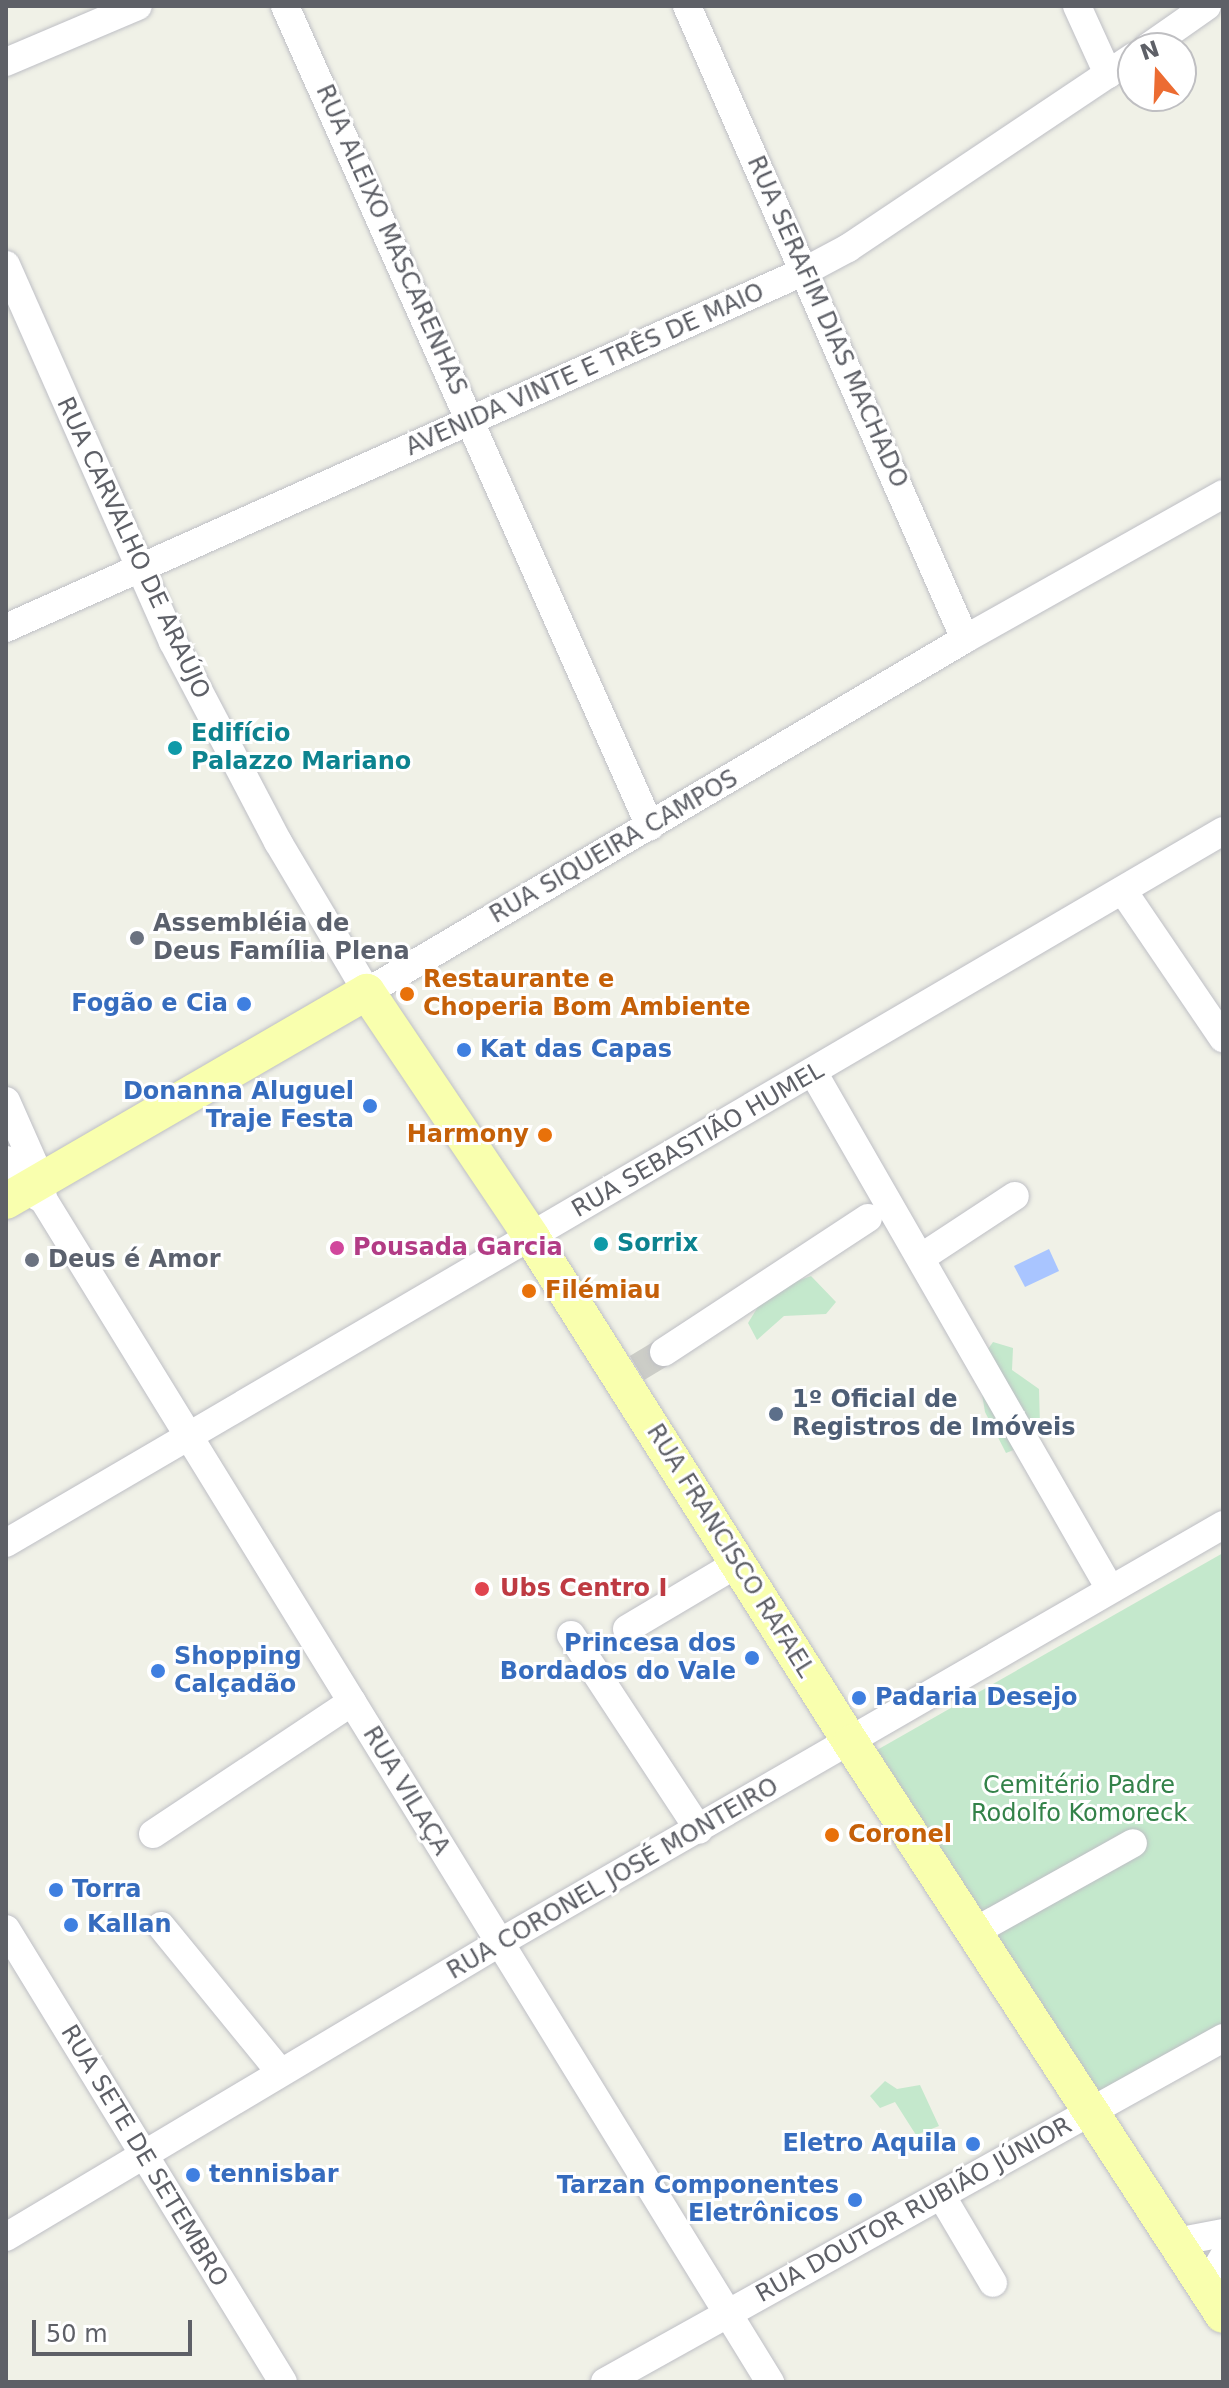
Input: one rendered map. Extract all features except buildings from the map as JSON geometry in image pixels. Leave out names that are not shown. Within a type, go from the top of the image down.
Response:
[{"type":"main road","name":"RUA SIQUEIRA CAMPOS","points":[[29,1192],[367,992]]},
{"type":"main road","name":"RUA FRANCISCO RAFAEL","points":[[367,992],[532,1238],[629,1373],[738,1563],[1090,2112],[1176,2242],[1217,2287]]},
{"type":"street","points":[[6,62],[138,6]]},
{"type":"street","name":"RUA ALEIXO MASCARENHAS","points":[[285,6],[473,421],[650,826]]},
{"type":"street","name":"RUA SERAFIM DIAS MACHADO","points":[[687,6],[965,639]]},
{"type":"street","points":[[1077,6],[1108,74]]},
{"type":"street","points":[[1170,32],[1207,6]]},
{"type":"street","name":"AVENIDA VINTE E TRÊS DE MAIO","points":[[6,628],[805,271],[848,248],[1117,68]]},
{"type":"street","name":"RUA CARVALHO DE ARAÚJO","points":[[6,265],[139,569],[278,842],[367,992]]},
{"type":"street","name":"RUA SIQUEIRA CAMPOS","points":[[367,992],[965,639],[1223,494]]},
{"type":"street","name":"RUA SEBASTIÃO HUMEL","points":[[6,1543],[1223,831]]},
{"type":"street","points":[[1123,891],[1223,1038]]},
{"type":"street","points":[[813,1072],[1110,1589]]},
{"type":"street","points":[[6,1101],[29,1192]]},
{"type":"street","points":[[6,1160],[29,1192]]},
{"type":"street","name":"RUA VILAÇA","points":[[29,1192],[189,1435],[770,2382]]},
{"type":"street","points":[[922,1257],[1015,1196]]},
{"type":"street","points":[[664,1352],[868,1218]]},
{"type":"street","name":"RUA CORONEL JOSÉ MONTEIRO","points":[[6,2237],[499,1943],[851,1743],[1223,1525]]},
{"type":"street","points":[[627,1629],[738,1563]]},
{"type":"street","points":[[571,1635],[699,1830]]},
{"type":"street","points":[[153,1834],[352,1702]]},
{"type":"street","points":[[974,1932],[1133,1843]]},
{"type":"street","points":[[161,1926],[280,2072]]},
{"type":"street","name":"RUA SETE DE SETEMBRO","points":[[6,1929],[283,2382]]},
{"type":"street","name":"RUA DOUTOR RUBIÃO JÚNIOR","points":[[605,2382],[1223,2038]]},
{"type":"street","points":[[941,2195],[993,2283]]},
{"type":"street","points":[[1176,2242],[1223,2233]]},
{"type":"green space","points":[[811,1276],[836,1302],[826,1314],[784,1316],[757,1340],[748,1323],[767,1292]]},
{"type":"green space","points":[[993,1342],[1013,1348],[1012,1370],[1039,1389],[1040,1426],[1029,1444],[1006,1453],[985,1412],[977,1365]]},
{"type":"green space","name":"Cemitério Padre Rodolfo Komoreck","points":[[1223,1553],[1223,2030],[1100,2100],[877,1750]]},
{"type":"green space","points":[[885,2081],[897,2089],[920,2085],[939,2126],[916,2135],[895,2102],[880,2108],[870,2096]]},
{"type":"water","points":[[1049,1249],[1059,1271],[1025,1287],[1014,1266]]},
{"type":"tunnel","points":[[637,1368],[664,1352]]},
{"type":"place","name":"Edifício Palazzo Mariano","points":[[175,748]]},
{"type":"place","name":"Assembléia de Deus Família Plena","points":[[137,938]]},
{"type":"place","name":"Restaurante e Choperia Bom Ambiente","points":[[407,994]]},
{"type":"place","name":"Fogão e Cia","points":[[244,1004]]},
{"type":"place","name":"Kat das Capas","points":[[464,1050]]},
{"type":"place","name":"Donanna Aluguel Traje Festa","points":[[370,1106]]},
{"type":"place","name":"Harmony","points":[[545,1135]]},
{"type":"place","name":"Sorrix","points":[[601,1244]]},
{"type":"place","name":"Pousada Garcia","points":[[337,1248]]},
{"type":"place","name":"Deus é Amor","points":[[32,1260]]},
{"type":"place","name":"Filémiau","points":[[529,1291]]},
{"type":"place","name":"1º Oficial de Registros de Imóveis","points":[[776,1414]]},
{"type":"place","name":"Ubs Centro I","points":[[482,1589]]},
{"type":"place","name":"Princesa dos Bordados do Vale","points":[[752,1658]]},
{"type":"place","name":"Shopping Calçadão","points":[[158,1671]]},
{"type":"place","name":"Padaria Desejo","points":[[859,1698]]},
{"type":"place","name":"Coronel","points":[[832,1835]]},
{"type":"place","name":"Torra","points":[[56,1890]]},
{"type":"place","name":"Kallan","points":[[71,1925]]},
{"type":"place","name":"Eletro Aquila","points":[[973,2144]]},
{"type":"place","name":"tennisbar","points":[[193,2175]]},
{"type":"place","name":"Tarzan Componentes Eletrônicos","points":[[855,2200]]}]
